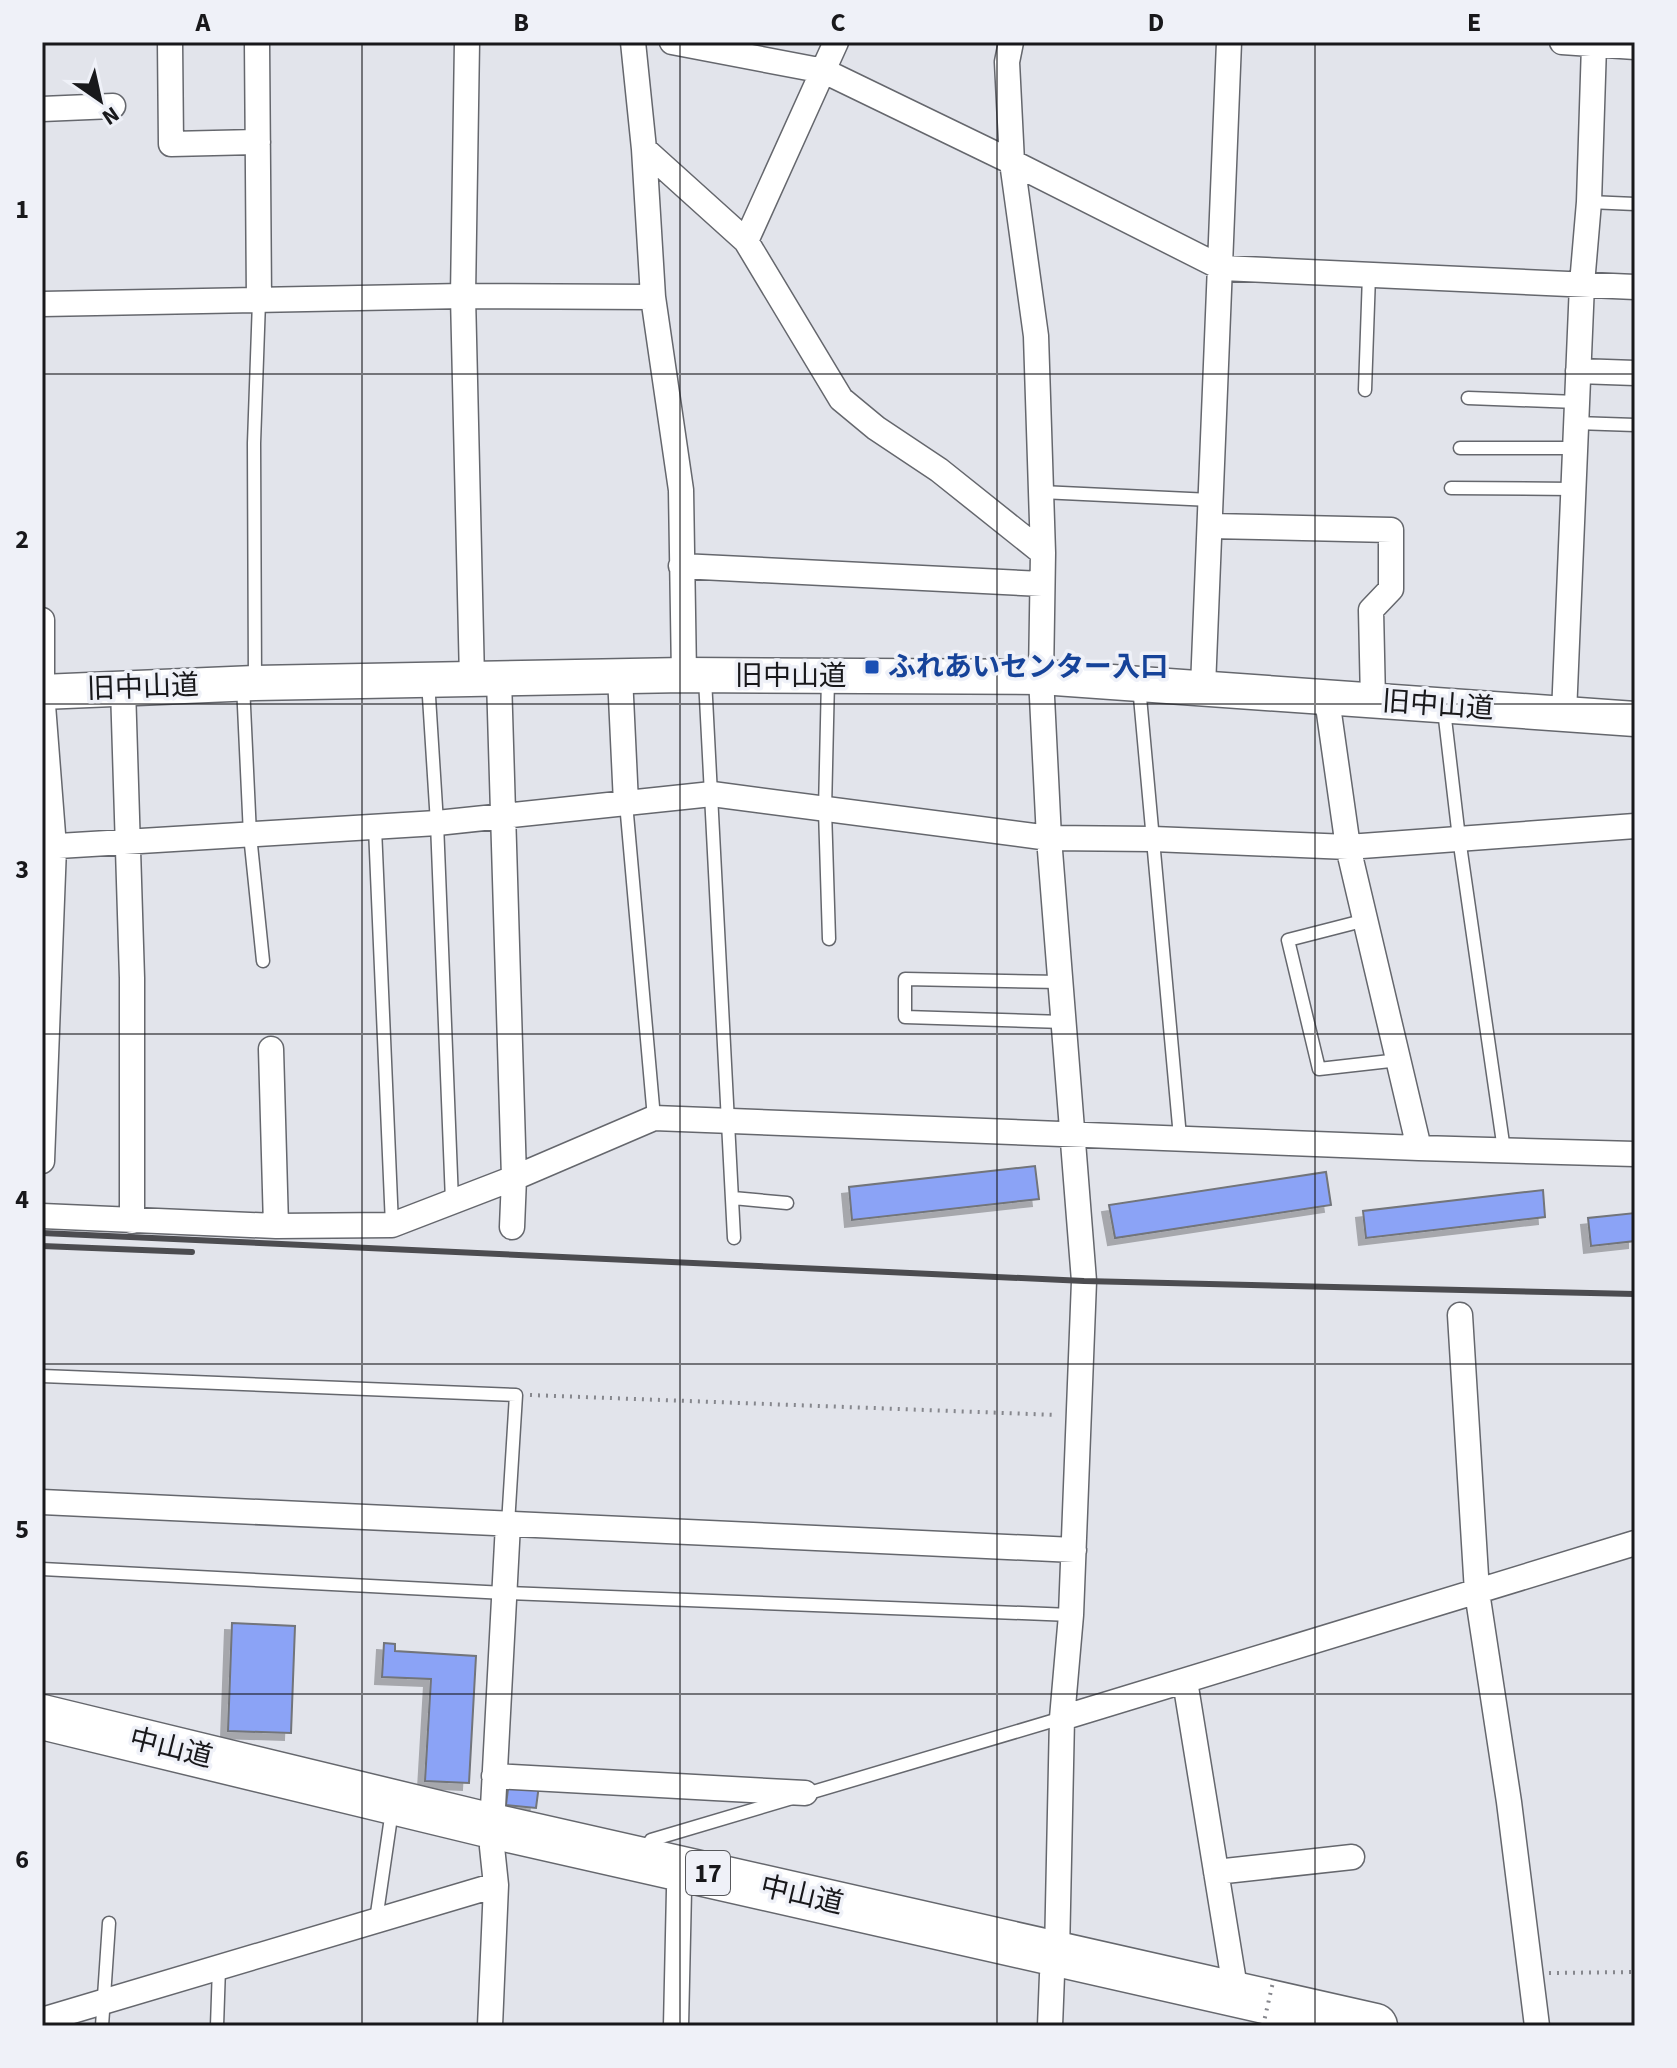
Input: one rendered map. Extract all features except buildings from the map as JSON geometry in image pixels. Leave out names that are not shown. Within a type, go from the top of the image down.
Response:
[{"type":"highway","name":"中山道","points":[[42,1717],[493,1853],[643,1858],[1054,1964],[1275,2026]]},
{"type":"highway","name":"中山道","points":[[42,1744],[390,1824],[493,1853],[1375,2026]]},
{"type":"main road","name":"旧中山道","points":[[42,692],[249,683],[620,676],[1041,677],[1635,719]]},
{"type":"street","points":[[170,42],[171,144],[258,142]]},
{"type":"street","points":[[257,42],[259,301]]},
{"type":"street","points":[[467,42],[463,296],[486,679],[502,816],[514,1178],[512,1227]]},
{"type":"street","points":[[633,42],[644,149],[653,297],[681,490],[681,566],[694,676]]},
{"type":"street","points":[[672,42],[824,71],[1222,268],[1635,287]]},
{"type":"street","points":[[746,241],[836,42]]},
{"type":"street","points":[[1011,42],[1007,62],[1012,162],[1036,336],[1043,553],[1041,677],[1049,838],[1084,1281],[1050,2026]]},
{"type":"street","points":[[1203,687],[1229,42]]},
{"type":"street","points":[[1562,42],[1635,47]]},
{"type":"street","points":[[1564,714],[1594,45]]},
{"type":"street","points":[[42,109],[113,106]]},
{"type":"street","points":[[644,149],[746,241],[841,399],[876,428],[939,470],[1043,553]]},
{"type":"street","points":[[42,304],[463,296],[653,297]]},
{"type":"street","points":[[1578,371],[1635,373]]},
{"type":"street","points":[[1210,526],[1391,530],[1391,589],[1371,610],[1373,701]]},
{"type":"street","points":[[681,566],[1042,584]]},
{"type":"street","points":[[42,620],[48,847],[42,1161]]},
{"type":"street","points":[[620,676],[626,803]]},
{"type":"street","points":[[123,688],[132,978],[132,1221]]},
{"type":"street","points":[[1327,699],[1348,847],[1419,1148]]},
{"type":"street","points":[[48,847],[375,828],[712,794],[1049,838],[1348,847],[1635,826]]},
{"type":"street","points":[[271,1049],[276,1226]]},
{"type":"street","points":[[42,1216],[276,1226],[392,1225],[514,1178],[654,1118],[1635,1154]]},
{"type":"street","points":[[1460,1315],[1477,1592],[1509,1802],[1537,2026]]},
{"type":"street","points":[[42,1502],[1074,1550]]},
{"type":"street","points":[[490,2026],[494,1776],[508,1524]]},
{"type":"street","points":[[1062,1718],[1635,1543]]},
{"type":"street","points":[[1185,1681],[1216,1872],[1257,2001]]},
{"type":"street","points":[[494,1776],[805,1793]]},
{"type":"street","points":[[42,2020],[102,2014],[219,1967],[376,1920],[493,1853]]},
{"type":"street","points":[[1216,1872],[1352,1857]]},
{"type":"street","points":[[676,2026],[679,1890]]},
{"type":"lane","points":[[1589,202],[1635,204]]},
{"type":"lane","points":[[1365,390],[1369,275]]},
{"type":"lane","points":[[259,301],[249,683],[250,835],[263,961]]},
{"type":"lane","points":[[1468,398],[1576,412],[1635,425]]},
{"type":"lane","points":[[1460,448],[1575,448]]},
{"type":"lane","points":[[1451,488],[1573,489]]},
{"type":"lane","points":[[1041,492],[1211,500]]},
{"type":"lane","points":[[694,676],[712,794],[734,1238]]},
{"type":"lane","points":[[828,676],[825,810],[829,939]]},
{"type":"lane","points":[[428,680],[437,823],[452,1201]]},
{"type":"lane","points":[[1139,683],[1180,1137]]},
{"type":"lane","points":[[1444,706],[1459,838],[1504,1150]]},
{"type":"lane","points":[[626,803],[654,1118]]},
{"type":"lane","points":[[375,828],[392,1225]]},
{"type":"lane","points":[[1366,920],[1288,940],[1319,1069],[1399,1060]]},
{"type":"lane","points":[[1060,982],[905,979],[905,1017],[1063,1022]]},
{"type":"lane","points":[[733,1198],[787,1203]]},
{"type":"lane","points":[[42,1376],[516,1395],[508,1524]]},
{"type":"lane","points":[[42,1569],[505,1593],[1071,1615]]},
{"type":"lane","points":[[643,1858],[651,1840],[1062,1718]]},
{"type":"lane","points":[[376,1920],[390,1824]]},
{"type":"lane","points":[[102,2014],[109,1923]]},
{"type":"lane","points":[[217,2026],[219,1967]]},
{"type":"path","points":[[516,1395],[1079,1415]]},
{"type":"path","points":[[1529,1973],[1635,1972]]},
{"type":"railway","points":[[42,1233],[1084,1281],[1635,1294]]},
{"type":"railway","points":[[42,1246],[192,1252]]},
{"type":"place","name":"ふれあいセンター入口","points":[[872,667]]}]
